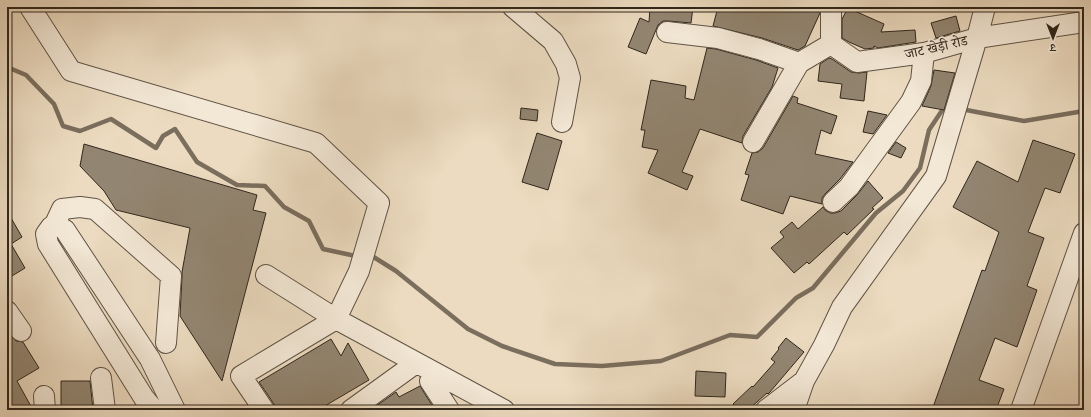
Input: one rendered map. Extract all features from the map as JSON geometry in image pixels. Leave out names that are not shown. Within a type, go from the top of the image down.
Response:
[{"type":"street","points":[[30,7],[70,71],[316,143],[379,203],[359,271],[336,320],[241,376],[264,410]]},
{"type":"street","points":[[513,7],[553,41],[566,64],[570,78],[562,122]]},
{"type":"street","points":[[753,142],[799,63],[831,44],[831,7]]},
{"type":"street","points":[[794,410],[804,382],[842,307],[936,176],[978,38],[985,7]]},
{"type":"street","name":"जाट खेड़ी रोड","points":[[831,44],[857,62],[924,53],[978,38],[1084,22]]},
{"type":"street","points":[[667,32],[718,38],[759,49],[799,63]]},
{"type":"street","points":[[833,202],[849,187],[911,102],[921,81],[924,53]]},
{"type":"street","points":[[154,410],[144,398],[48,244],[46,234],[50,227],[55,224],[62,209],[80,207],[95,209],[171,276],[166,343]]},
{"type":"street","points":[[55,224],[65,230],[150,359],[175,410]]},
{"type":"street","points":[[1021,410],[1084,233]]},
{"type":"street","points":[[266,275],[336,320],[416,363],[439,380],[504,410]]},
{"type":"street","points":[[7,311],[21,331]]},
{"type":"street","points":[[351,410],[416,363]]},
{"type":"street","points":[[101,378],[105,410]]},
{"type":"street","points":[[439,380],[447,406]]},
{"type":"street","points":[[766,410],[804,382]]},
{"type":"building","points":[[650,7],[693,7],[691,23],[663,21],[658,25],[646,54],[628,47],[640,18],[649,22]]},
{"type":"building","points":[[718,7],[820,7],[820,13],[805,46],[798,50],[762,38],[713,26]]},
{"type":"building","points":[[848,8],[884,24],[881,32],[915,30],[916,42],[878,48],[874,46],[874,48],[865,49],[849,42],[842,38],[842,19]]},
{"type":"building","points":[[956,16],[960,31],[936,38],[931,23]]},
{"type":"building","points":[[707,48],[756,60],[778,68],[772,87],[743,136],[742,143],[700,129],[682,172],[693,176],[687,190],[648,173],[658,150],[642,147],[645,130],[641,130],[651,80],[686,86],[685,98],[694,100]]},
{"type":"building","points":[[829,58],[851,72],[867,72],[864,101],[840,98],[842,84],[818,81],[820,64]]},
{"type":"building","points":[[934,70],[955,73],[944,110],[922,106],[931,86]]},
{"type":"building","points":[[793,96],[798,98],[797,103],[837,116],[831,134],[821,130],[815,154],[853,162],[840,179],[822,198],[822,204],[790,196],[783,214],[741,200],[749,175],[745,174],[752,153],[758,152],[763,148]]},
{"type":"building","points":[[521,108],[538,110],[537,121],[520,119]]},
{"type":"building","points":[[868,111],[887,115],[873,134],[863,132]]},
{"type":"building","points":[[537,133],[562,141],[548,190],[522,182]]},
{"type":"building","points":[[1033,140],[1075,154],[1060,193],[1045,188],[1028,232],[1044,238],[1027,286],[1037,290],[1017,347],[995,338],[979,380],[1004,389],[996,410],[932,410],[982,270],[985,271],[999,232],[953,207],[977,161],[1018,182]]},
{"type":"building","points":[[896,142],[906,148],[901,158],[888,153]]},
{"type":"building","points":[[84,144],[257,195],[253,210],[266,213],[222,381],[180,316],[182,272],[190,228],[116,210],[104,191],[80,166]]},
{"type":"building","points":[[868,181],[883,198],[872,208],[874,209],[847,235],[844,232],[809,264],[807,262],[794,273],[771,248],[784,237],[780,232],[792,222],[798,229],[823,207],[830,213],[841,211]]},
{"type":"building","points":[[7,211],[22,237],[11,244],[25,268],[7,279]]},
{"type":"building","points":[[7,331],[16,341],[23,342],[39,368],[17,381],[33,410],[7,410]]},
{"type":"building","points":[[786,338],[804,352],[768,394],[767,393],[748,410],[739,410],[733,404],[752,386],[753,387],[775,362],[771,359]]},
{"type":"building","points":[[331,339],[341,356],[348,343],[369,380],[318,410],[275,410],[274,404],[259,382]]},
{"type":"building","points":[[696,371],[726,373],[725,397],[695,396]]},
{"type":"building","points":[[61,381],[90,381],[93,410],[61,410]]},
{"type":"building","points":[[420,386],[435,410],[378,410],[376,406],[396,392],[399,397]]},
{"type":"waterway","points":[[7,67],[26,75],[54,104],[63,126],[80,131],[111,119],[156,148],[163,136],[175,129],[197,162],[237,185],[265,186],[284,207],[309,221],[323,249],[358,256]]},
{"type":"waterway","points":[[368,256],[372,256],[396,271],[468,329],[502,346],[555,364],[602,366],[661,361],[730,335],[757,337],[796,298],[813,288],[876,213],[903,191],[920,168],[929,130],[943,109],[947,108]]},
{"type":"waterway","points":[[961,109],[1024,121],[1084,111]]}]
